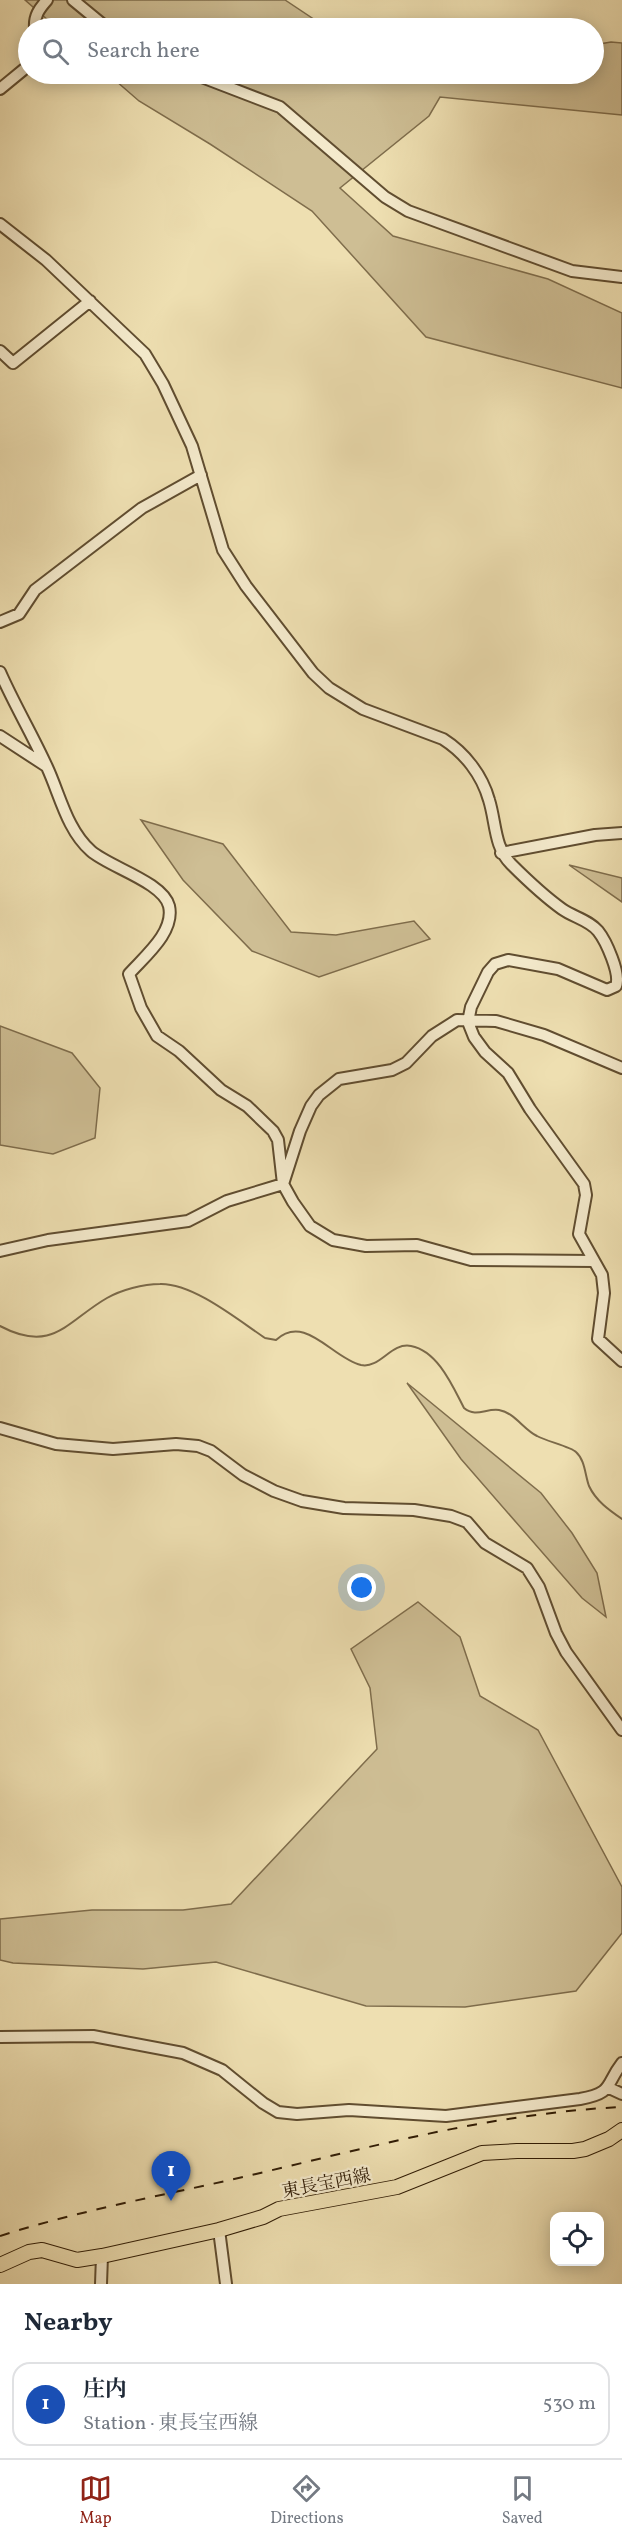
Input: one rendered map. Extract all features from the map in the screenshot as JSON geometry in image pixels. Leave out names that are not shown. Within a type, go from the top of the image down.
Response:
[{"type":"main road","name":"東長宝西線","points":[[0,2265],[29,2252],[42,2250],[77,2260],[102,2256],[219,2230],[279,2210],[397,2187],[482,2153],[573,2151],[599,2144],[622,2130]]},
{"type":"street","points":[[36,18],[39,9],[47,0]]},
{"type":"street","points":[[73,0],[95,18]]},
{"type":"street","points":[[0,90],[18,75]]},
{"type":"street","points":[[220,84],[280,107],[385,197],[408,211],[572,271],[622,277]]},
{"type":"street","points":[[0,224],[46,260],[145,354],[181,418],[224,550],[246,586],[313,673],[351,703],[443,739],[455,747],[481,778],[490,800],[501,853],[564,911],[597,930],[616,970],[618,980],[616,986],[607,990],[558,969],[508,960],[495,964],[488,972],[471,1007],[468,1022],[474,1037],[485,1052],[508,1073],[530,1109],[584,1184],[586,1196],[579,1234],[602,1275],[604,1293],[598,1339],[622,1361]]},
{"type":"street","points":[[0,351],[13,363],[90,301]]},
{"type":"street","points":[[0,622],[19,614],[35,590],[142,508],[201,475]]},
{"type":"street","points":[[0,672],[46,766],[74,831],[92,852],[157,889],[169,904],[170,922],[153,948],[129,974],[141,1008],[157,1036],[178,1051],[221,1090],[247,1106],[273,1131],[279,1140],[283,1184],[310,1226],[333,1240],[366,1246],[417,1245],[471,1260],[594,1261]]},
{"type":"street","points":[[0,736],[46,766]]},
{"type":"street","points":[[501,853],[622,832]]},
{"type":"street","points":[[283,1184],[300,1131],[311,1106],[319,1095],[339,1079],[392,1070],[406,1063],[444,1028],[457,1020],[496,1021],[544,1035],[622,1068]]},
{"type":"street","points":[[0,1251],[48,1240],[188,1221],[227,1201],[283,1184]]},
{"type":"street","points":[[0,1428],[56,1444],[113,1449],[176,1444],[198,1446],[211,1451],[243,1475],[263,1486],[302,1501],[344,1508],[414,1510],[451,1516],[467,1522],[485,1543],[527,1568],[539,1587],[555,1633],[566,1652],[622,1730]]},
{"type":"street","points":[[0,2037],[93,2036],[168,2049],[197,2057],[222,2070],[263,2103],[278,2112],[297,2114],[349,2110],[446,2116],[580,2099],[591,2097],[609,2088],[622,2063]]},
{"type":"street","points":[[609,2088],[622,2094]]},
{"type":"street","points":[[219,2230],[226,2284]]},
{"type":"street","points":[[101,2284],[102,2256]]},
{"type":"shaded area","points":[[25,0],[285,0],[312,18],[46,18]]},
{"type":"shaded area","points":[[604,43],[622,43],[622,115],[440,97],[429,116],[340,188],[393,236],[548,279],[622,313],[622,388],[426,337],[312,211],[210,144],[139,101],[119,84],[604,84]]},
{"type":"shaded area","points":[[141,820],[223,844],[291,932],[336,935],[414,921],[430,939],[319,977],[252,951],[183,880]]},
{"type":"shaded area","points":[[569,865],[622,878],[622,902]]},
{"type":"shaded area","points":[[0,1026],[72,1053],[100,1088],[95,1138],[53,1154],[0,1145]]},
{"type":"shaded area","points":[[407,1383],[541,1493],[572,1533],[597,1573],[606,1617],[582,1598],[461,1459]]},
{"type":"shaded area","points":[[418,1602],[460,1637],[480,1696],[538,1730],[622,1887],[622,1933],[576,1991],[465,2007],[366,2006],[216,1962],[143,1969],[13,1963],[0,1960],[0,1919],[92,1910],[183,1910],[231,1904],[377,1749],[370,1688],[351,1649]]},
{"type":"waterway","points":[[0,1326],[18,1334],[33,1337],[47,1336],[70,1324],[113,1295],[139,1286],[160,1284],[187,1289],[201,1296],[265,1338],[276,1340],[287,1333],[308,1334],[350,1361],[361,1365],[374,1363],[404,1346],[421,1349],[444,1371],[464,1408],[468,1411],[499,1410],[505,1412],[537,1436],[576,1452],[583,1463],[589,1486],[595,1496],[622,1519]]},
{"type":"railway","points":[[0,2236],[96,2210],[437,2132],[529,2116],[622,2107]]},
{"type":"place","name":"庄内","points":[[171,2201]]}]
